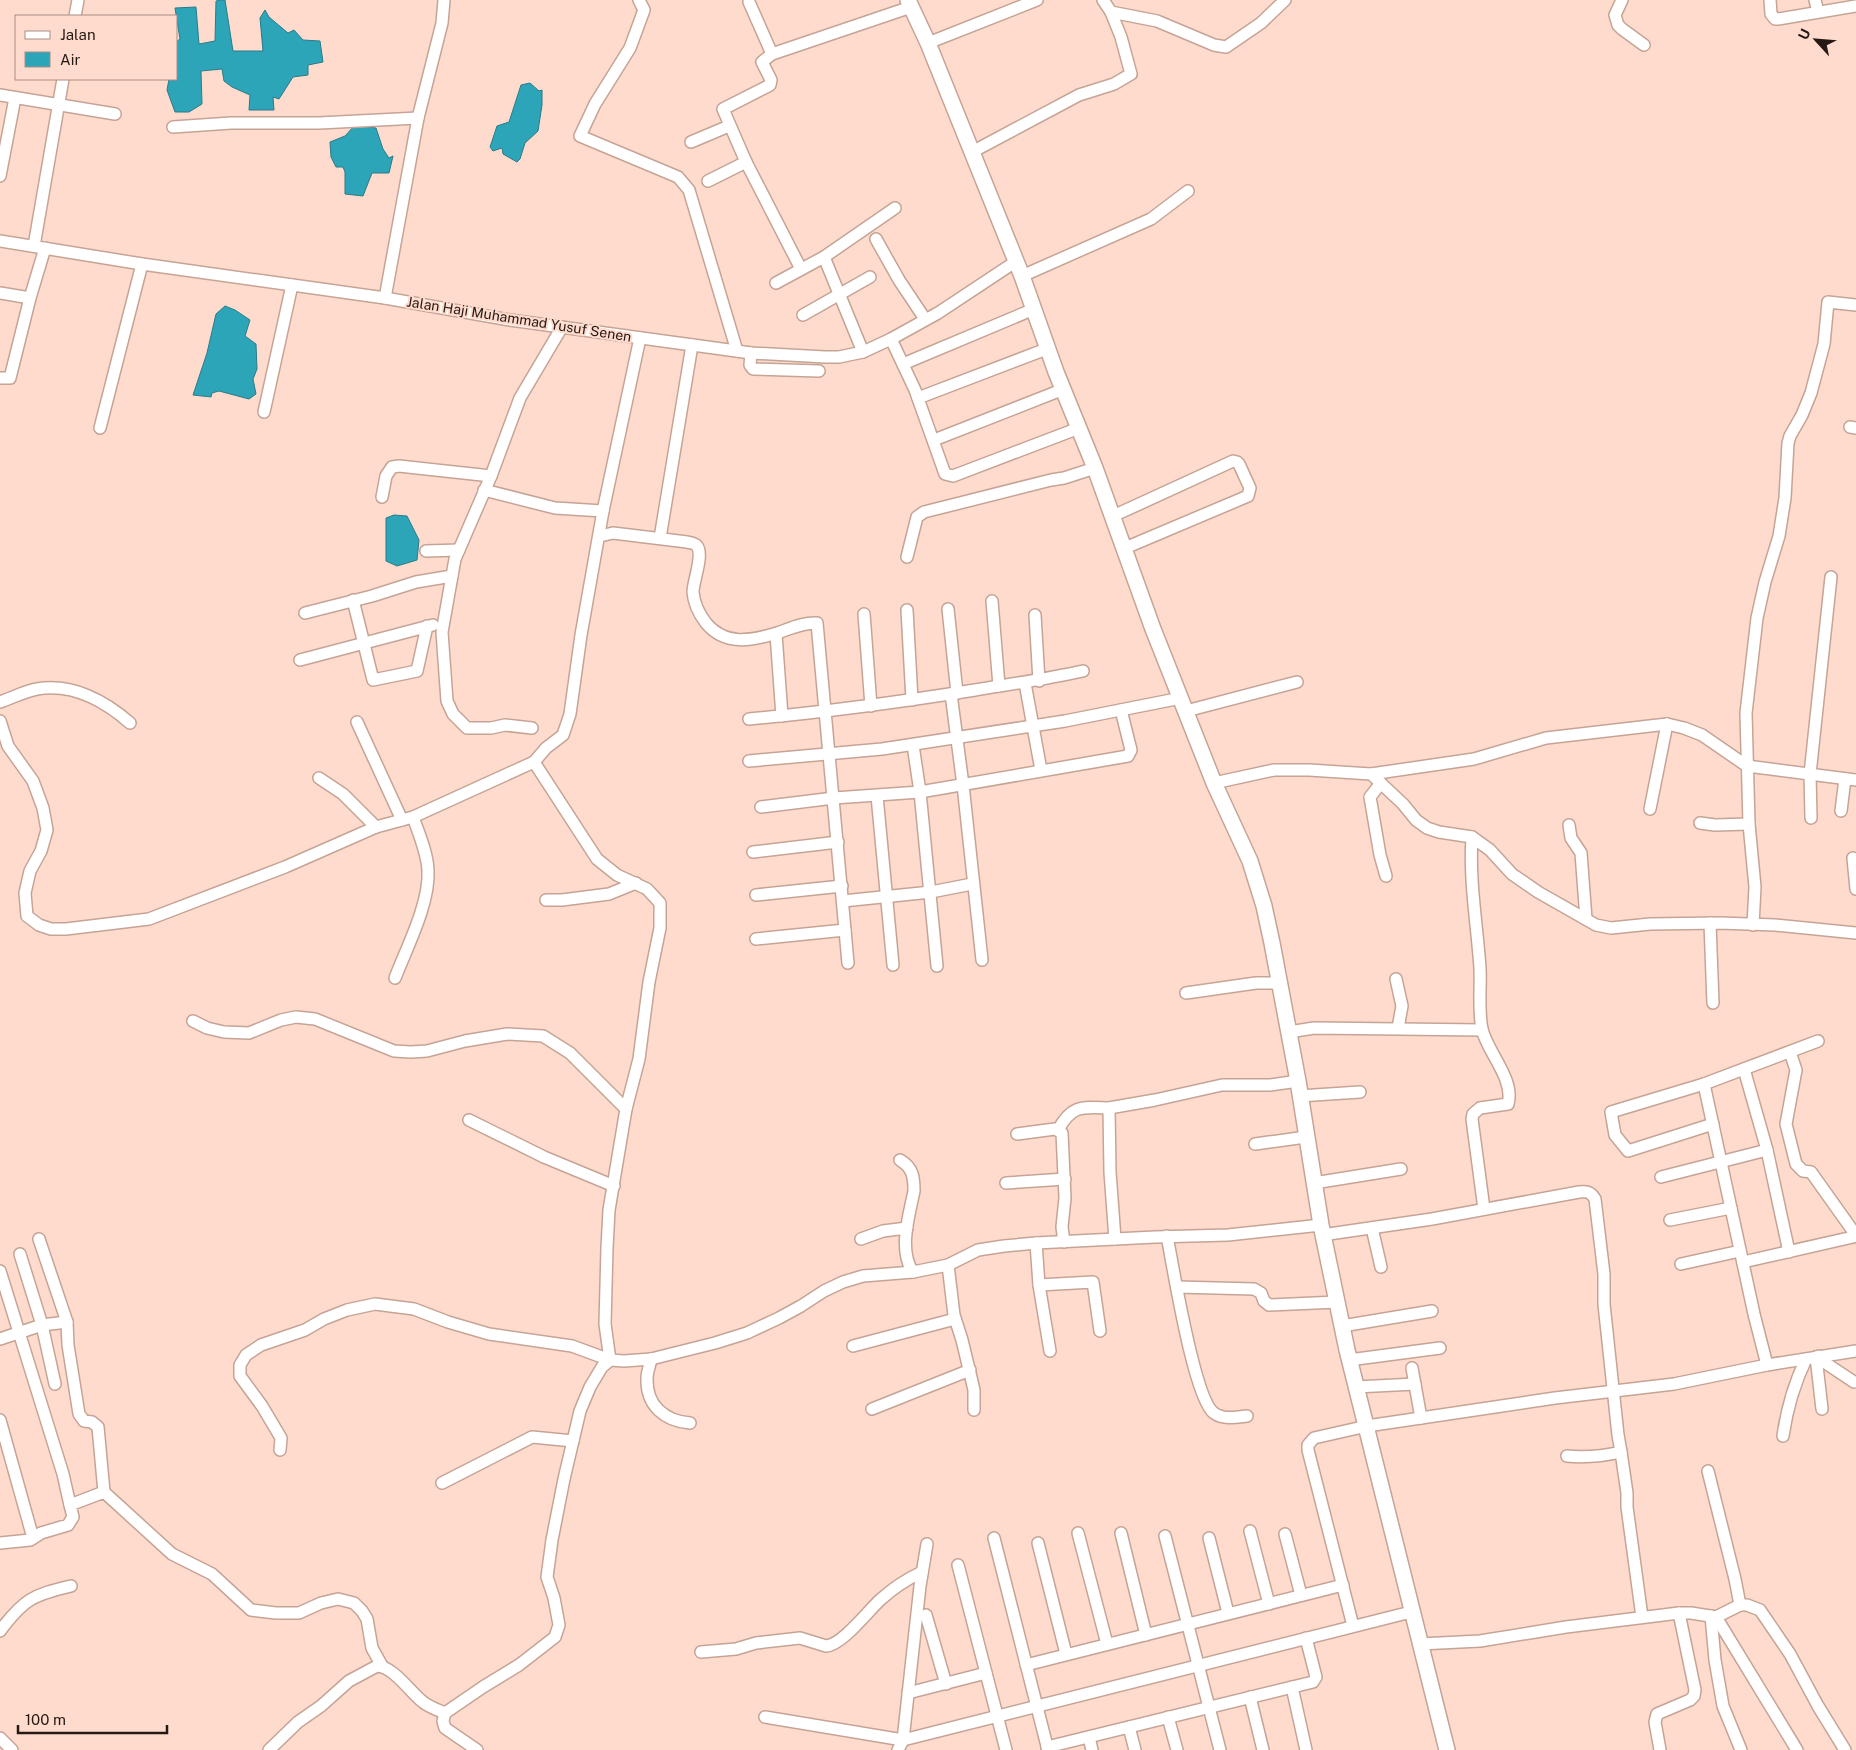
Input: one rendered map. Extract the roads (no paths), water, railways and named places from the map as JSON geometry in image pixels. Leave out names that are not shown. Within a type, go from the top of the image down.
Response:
[{"type":"street","points":[[75,15],[78,0]]},
{"type":"street","points":[[384,298],[418,118],[442,22],[444,0]]},
{"type":"street","points":[[640,0],[644,10],[630,48],[594,104],[580,136],[678,177],[684,183],[691,198],[736,351]]},
{"type":"street","points":[[928,43],[1037,0]]},
{"type":"street","points":[[972,152],[1079,95],[1114,84],[1131,74],[1121,37],[1111,12],[1103,0]]},
{"type":"street","points":[[1111,12],[1157,21],[1214,45],[1226,47],[1261,23],[1285,0]]},
{"type":"street","points":[[1622,0],[1615,15],[1618,25],[1644,45]]},
{"type":"street","points":[[1770,0],[1771,14],[1776,19],[1856,6]]},
{"type":"street","points":[[1815,0],[1818,12]]},
{"type":"street","points":[[749,2],[772,54]]},
{"type":"street","points":[[801,269],[746,162],[729,126],[723,110],[724,107],[770,85],[771,80],[762,62],[772,54],[909,3],[928,43],[1022,276],[1113,516],[1153,629],[1214,783],[1250,861],[1268,924],[1299,1089],[1321,1230],[1349,1360],[1447,1750]]},
{"type":"street","points":[[0,378],[10,378],[30,298],[63,80]]},
{"type":"street","points":[[0,95],[115,114]]},
{"type":"street","points":[[0,176],[15,98]]},
{"type":"street","points":[[173,127],[231,123],[319,123],[418,118]]},
{"type":"street","points":[[691,142],[729,126]]},
{"type":"street","points":[[708,181],[746,162]]},
{"type":"street","points":[[1022,276],[1151,219],[1188,191]]},
{"type":"street","points":[[776,283],[824,257],[895,208]]},
{"type":"street","points":[[876,239],[899,280],[925,319]]},
{"type":"street","name":"Jalan Haji Muhammad Yusuf Senen","points":[[0,241],[142,264],[384,298],[510,320],[640,338],[751,353],[839,357],[862,352],[892,339],[938,313],[1015,262]]},
{"type":"street","points":[[824,257],[862,352]]},
{"type":"street","points":[[100,428],[142,264]]},
{"type":"street","points":[[803,315],[840,296],[870,277]]},
{"type":"street","points":[[264,412],[292,285]]},
{"type":"street","points":[[0,293],[30,298]]},
{"type":"street","points":[[1753,925],[1755,887],[1749,824],[1746,713],[1757,618],[1765,582],[1779,536],[1785,498],[1790,436],[1802,415],[1811,393],[1824,344],[1828,302],[1856,304]]},
{"type":"street","points":[[903,364],[1034,309]]},
{"type":"street","points":[[532,728],[505,724],[491,728],[467,728],[454,714],[447,701],[442,632],[452,576],[459,550],[491,476],[520,398],[562,327]]},
{"type":"street","points":[[0,721],[8,746],[33,781],[43,808],[47,830],[41,851],[30,871],[25,893],[26,910],[27,916],[39,925],[51,929],[148,920],[276,871],[376,827],[408,819],[534,762],[546,748],[563,735],[570,714],[581,635],[604,511],[640,338]]},
{"type":"street","points":[[892,339],[918,398],[945,474],[951,476],[1079,428]]},
{"type":"street","points":[[660,538],[692,344]]},
{"type":"street","points":[[918,398],[1048,348]]},
{"type":"street","points":[[751,353],[750,365],[753,369],[819,371]]},
{"type":"street","points":[[934,440],[1064,389]]},
{"type":"street","points":[[1113,516],[1233,462],[1239,464],[1250,488],[1248,496],[1124,548]]},
{"type":"street","points":[[382,497],[386,476],[392,467],[400,466],[491,476]]},
{"type":"street","points":[[907,557],[917,517],[924,512],[1064,478],[1095,468]]},
{"type":"street","points":[[484,490],[555,508],[604,511]]},
{"type":"street","points":[[600,536],[613,533],[694,544],[698,548],[693,592],[697,611],[708,625],[730,640],[740,641],[776,634],[795,627],[817,623],[848,963]]},
{"type":"street","points":[[426,551],[459,550]]},
{"type":"street","points":[[305,613],[416,582],[452,576]]},
{"type":"street","points":[[1811,818],[1810,774],[1831,577]]},
{"type":"street","points":[[353,600],[373,680],[417,671],[427,626]]},
{"type":"street","points":[[992,601],[1000,686]]},
{"type":"street","points":[[948,609],[956,738],[982,960]]},
{"type":"street","points":[[907,610],[912,700]]},
{"type":"street","points":[[864,614],[871,706]]},
{"type":"street","points":[[1036,615],[1039,681]]},
{"type":"street","points":[[300,660],[444,622]]},
{"type":"street","points":[[776,634],[782,716]]},
{"type":"street","points":[[749,719],[871,706],[1039,681],[1083,671]]},
{"type":"street","points":[[749,761],[913,745],[1121,710],[1184,705],[1297,682]]},
{"type":"street","points":[[1025,683],[1041,770]]},
{"type":"street","points":[[0,702],[37,689],[58,688],[98,699],[130,723]]},
{"type":"street","points":[[761,807],[834,798],[920,792],[1128,756],[1130,750],[1121,710]]},
{"type":"street","points":[[357,722],[421,840],[428,867],[428,884],[424,902],[395,978]]},
{"type":"street","points":[[1650,808],[1667,724]]},
{"type":"street","points":[[1214,783],[1274,770],[1371,774],[1474,759],[1546,738],[1667,724],[1684,728],[1702,736],[1747,766],[1850,779],[1841,811]]},
{"type":"street","points":[[913,745],[931,892],[937,966]]},
{"type":"street","points":[[534,762],[597,859],[616,875],[647,889],[660,903],[660,928],[649,982],[639,1059],[626,1109],[610,1210],[605,1324],[610,1360]]},
{"type":"street","points":[[1371,774],[1403,804],[1416,820],[1427,828],[1439,832],[1472,837],[1490,850],[1512,874],[1538,892],[1596,924],[1611,928],[1650,924],[1710,923],[1856,933]]},
{"type":"street","points":[[319,778],[343,794],[376,827]]},
{"type":"street","points":[[1381,784],[1370,797],[1380,855],[1386,876]]},
{"type":"street","points":[[877,796],[893,965]]},
{"type":"street","points":[[1700,823],[1715,825],[1749,824]]},
{"type":"street","points":[[1569,825],[1570,838],[1581,853],[1586,919]]},
{"type":"street","points":[[1472,837],[1470,863],[1480,966],[1482,1030],[1505,1078],[1510,1100],[1506,1105],[1480,1108],[1473,1114],[1472,1119],[1484,1209]]},
{"type":"street","points":[[753,852],[838,842]]},
{"type":"street","points":[[1853,858],[1856,889]]},
{"type":"street","points":[[546,900],[562,900],[609,894],[636,883]]},
{"type":"street","points":[[843,901],[931,892],[972,884]]},
{"type":"street","points":[[756,895],[842,886]]},
{"type":"street","points":[[1710,923],[1713,1003]]},
{"type":"street","points":[[756,939],[845,930]]},
{"type":"street","points":[[1396,979],[1402,1006],[1398,1028]]},
{"type":"street","points":[[1186,993],[1256,983],[1278,983]]},
{"type":"street","points":[[193,1020],[207,1028],[224,1032],[249,1033],[281,1020],[296,1017],[314,1019],[394,1051],[427,1051],[464,1041],[507,1034],[543,1036],[570,1053],[626,1109]]},
{"type":"street","points":[[1288,1032],[1314,1028],[1482,1030]]},
{"type":"street","points":[[1713,1124],[1628,1151],[1615,1135],[1611,1112],[1704,1084],[1818,1042]]},
{"type":"street","points":[[1681,1264],[1789,1252],[1853,1237],[1853,1231],[1812,1172],[1803,1171],[1796,1164],[1786,1124],[1796,1070],[1790,1052]]},
{"type":"street","points":[[1744,1069],[1767,1150],[1789,1252]]},
{"type":"street","points":[[1704,1084],[1767,1365]]},
{"type":"street","points":[[1058,1130],[1065,1118],[1073,1110],[1086,1107],[1109,1108],[1222,1085],[1270,1085],[1299,1089],[1360,1092]]},
{"type":"street","points":[[1109,1108],[1110,1172],[1115,1239]]},
{"type":"street","points":[[469,1120],[544,1157],[614,1186]]},
{"type":"street","points":[[1017,1134],[1058,1130]]},
{"type":"street","points":[[1058,1130],[1062,1133],[1065,1179],[1062,1227],[1064,1242]]},
{"type":"street","points":[[1255,1144],[1306,1137]]},
{"type":"street","points":[[1661,1177],[1767,1150]]},
{"type":"street","points":[[900,1160],[907,1164],[912,1172],[914,1182],[905,1250],[907,1264],[913,1272]]},
{"type":"street","points":[[1314,1183],[1401,1169]]},
{"type":"street","points":[[1006,1183],[1065,1179]]},
{"type":"street","points":[[280,1450],[281,1438],[262,1406],[240,1376],[240,1365],[246,1354],[261,1345],[305,1330],[324,1319],[347,1310],[375,1304],[414,1309],[448,1322],[489,1334],[572,1346],[610,1360],[651,1359],[747,1333],[794,1310],[824,1291],[843,1282],[862,1276],[913,1272],[948,1265],[978,1250],[1036,1243],[1372,1228],[1579,1192],[1590,1192],[1595,1199],[1603,1264],[1604,1304],[1618,1435],[1642,1617]]},
{"type":"street","points":[[1670,1220],[1731,1208]]},
{"type":"street","points":[[861,1238],[883,1231],[908,1228]]},
{"type":"street","points":[[1372,1228],[1381,1267]]},
{"type":"street","points":[[1167,1236],[1188,1347],[1207,1406],[1214,1414],[1226,1418],[1247,1416]]},
{"type":"street","points":[[40,1239],[67,1322],[79,1414],[84,1421],[96,1424],[99,1430],[104,1492],[172,1554],[212,1574],[251,1610],[299,1613],[321,1603],[338,1599],[354,1603],[367,1619],[372,1648],[382,1666],[408,1686],[424,1703],[445,1713]]},
{"type":"street","points":[[1036,1243],[1038,1285],[1050,1351]]},
{"type":"street","points":[[20,1254],[42,1325],[55,1384]]},
{"type":"street","points":[[948,1265],[955,1319],[974,1390],[974,1410]]},
{"type":"street","points":[[0,1271],[63,1474],[73,1517],[70,1522],[41,1533],[26,1542],[0,1543]]},
{"type":"street","points":[[1038,1285],[1092,1282],[1100,1331]]},
{"type":"street","points":[[1177,1287],[1254,1289],[1261,1293],[1269,1305],[1337,1302]]},
{"type":"street","points":[[1342,1326],[1432,1311]]},
{"type":"street","points":[[853,1346],[955,1319]]},
{"type":"street","points":[[0,1339],[42,1325],[67,1322]]},
{"type":"street","points":[[1349,1360],[1440,1348]]},
{"type":"street","points":[[1353,1626],[1308,1445],[1314,1438],[1367,1426],[1614,1390],[1674,1384],[1767,1365],[1856,1351]]},
{"type":"street","points":[[1814,1357],[1854,1382]]},
{"type":"street","points":[[1814,1357],[1822,1409]]},
{"type":"street","points":[[1783,1436],[1790,1398],[1798,1376],[1814,1357]]},
{"type":"street","points":[[651,1359],[647,1378],[651,1400],[664,1416],[677,1422],[690,1423]]},
{"type":"street","points":[[477,1750],[445,1728],[443,1721],[445,1713],[518,1665],[555,1637],[558,1620],[554,1598],[547,1577],[552,1540],[580,1411],[590,1387],[602,1367],[610,1360]]},
{"type":"street","points":[[1412,1368],[1421,1418]]},
{"type":"street","points":[[872,1409],[970,1370]]},
{"type":"street","points":[[1356,1387],[1415,1384]]},
{"type":"street","points":[[0,1420],[33,1538]]},
{"type":"street","points":[[442,1483],[532,1437],[572,1441]]},
{"type":"street","points":[[1567,1456],[1598,1457],[1621,1452]]},
{"type":"street","points":[[1708,1470],[1740,1605]]},
{"type":"street","points":[[70,1504],[104,1492]]},
{"type":"street","points":[[1250,1530],[1268,1604]]},
{"type":"street","points":[[1078,1532],[1107,1644]]},
{"type":"street","points":[[1121,1532],[1146,1635]]},
{"type":"street","points":[[1285,1534],[1301,1595]]},
{"type":"street","points":[[1166,1536],[1220,1750]]},
{"type":"street","points":[[994,1538],[1047,1749],[1168,1717],[1309,1684],[1315,1680],[1315,1672],[1306,1638]]},
{"type":"street","points":[[1209,1538],[1228,1613]]},
{"type":"street","points":[[1038,1543],[1066,1654]]},
{"type":"street","points":[[900,1745],[927,1544]]},
{"type":"street","points":[[958,1564],[1006,1750]]},
{"type":"street","points":[[701,1652],[736,1649],[756,1643],[800,1638],[830,1646],[839,1640],[880,1600],[908,1579],[922,1572]]},
{"type":"street","points":[[1026,1665],[1343,1585]]},
{"type":"street","points":[[0,1631],[10,1617],[27,1601],[41,1593],[71,1586]]},
{"type":"street","points":[[1420,1644],[1480,1641],[1680,1613],[1691,1612],[1714,1616],[1740,1605],[1754,1606],[1766,1618],[1790,1654],[1818,1706],[1845,1750]]},
{"type":"street","points":[[765,1717],[900,1745],[997,1715],[1412,1612]]},
{"type":"street","points":[[1660,1750],[1655,1722],[1657,1714],[1690,1700],[1694,1696],[1695,1690],[1680,1613]]},
{"type":"street","points":[[926,1615],[946,1684]]},
{"type":"street","points":[[1714,1616],[1715,1660],[1723,1706],[1741,1750]]},
{"type":"street","points":[[1714,1616],[1796,1750]]},
{"type":"street","points":[[269,1750],[298,1722],[321,1706],[349,1681],[372,1668],[382,1666]]},
{"type":"street","points":[[908,1693],[986,1673]]},
{"type":"street","points":[[1292,1687],[1306,1750]]},
{"type":"street","points":[[1250,1697],[1263,1750]]},
{"type":"street","points":[[1168,1717],[1177,1750]]},
{"type":"street","points":[[1129,1727],[1135,1750]]},
{"type":"street","points":[[1089,1737],[1092,1750]]},
{"type":"street","points":[[0,1738],[12,1750]]},
{"type":"water","points":[[225,0],[233,51],[263,51],[260,18],[265,10],[269,17],[288,33],[294,30],[303,40],[320,41],[323,62],[308,65],[308,75],[293,77],[279,99],[273,97],[274,110],[249,110],[250,95],[224,81],[222,69],[201,71],[202,104],[189,112],[175,112],[167,90],[169,80],[178,80],[178,40],[180,39],[178,15],[176,15],[175,8],[196,7],[199,44],[215,41],[216,1]]},
{"type":"water","points":[[530,83],[539,91],[542,90],[538,131],[525,143],[520,159],[517,162],[503,154],[502,148],[493,151],[490,147],[497,126],[509,122],[521,85]]},
{"type":"water","points":[[355,125],[376,128],[383,149],[389,158],[393,156],[389,173],[372,173],[363,196],[345,194],[345,172],[343,167],[336,167],[331,157],[330,142],[345,136]]},
{"type":"water","points":[[225,306],[250,320],[245,336],[256,344],[257,369],[253,379],[256,394],[249,399],[219,391],[212,393],[211,397],[193,395],[207,353],[216,314]]},
{"type":"water","points":[[394,515],[407,516],[419,540],[417,560],[397,566],[386,561],[386,518]]}]
